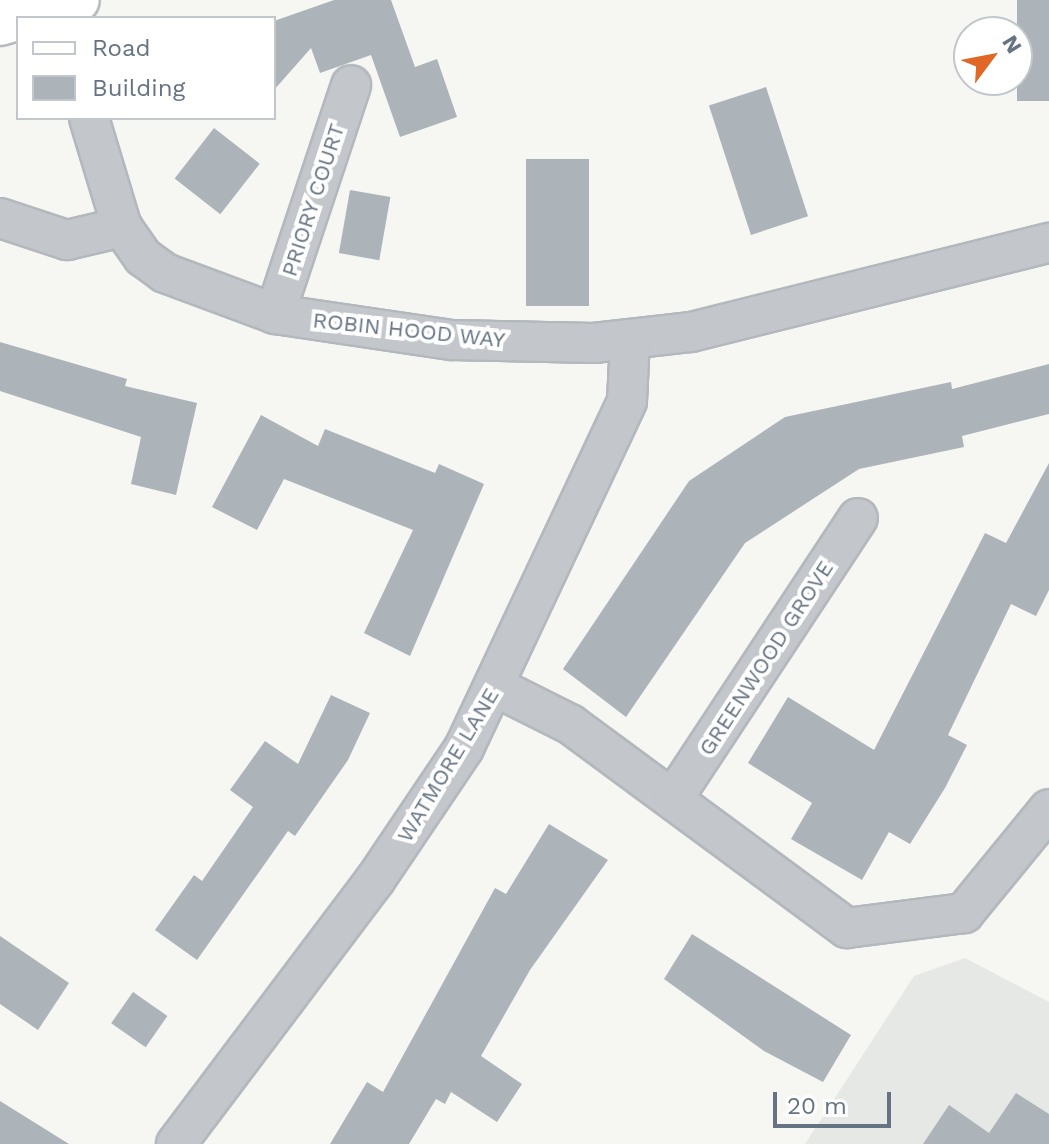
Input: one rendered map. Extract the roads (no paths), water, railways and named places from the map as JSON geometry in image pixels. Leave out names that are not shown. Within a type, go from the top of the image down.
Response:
[{"type":"main road","points":[[29,16],[63,8]]},
{"type":"street","name":"PRIORY COURT","points":[[275,314],[351,85]]},
{"type":"street","name":"ROBIN HOOD WAY","points":[[90,120],[122,227],[143,257],[165,273],[275,314],[452,340],[630,339],[691,332],[1049,243]]},
{"type":"street","points":[[0,218],[67,240],[122,227]]},
{"type":"street","name":"WATMORE LANE","points":[[176,1144],[375,880],[464,748],[496,687],[627,401],[630,339]]},
{"type":"street","name":"GREENWOOD GROVE","points":[[674,797],[858,518]]},
{"type":"street","points":[[496,687],[570,724],[674,797],[847,928],[964,913],[1049,809]]}]
